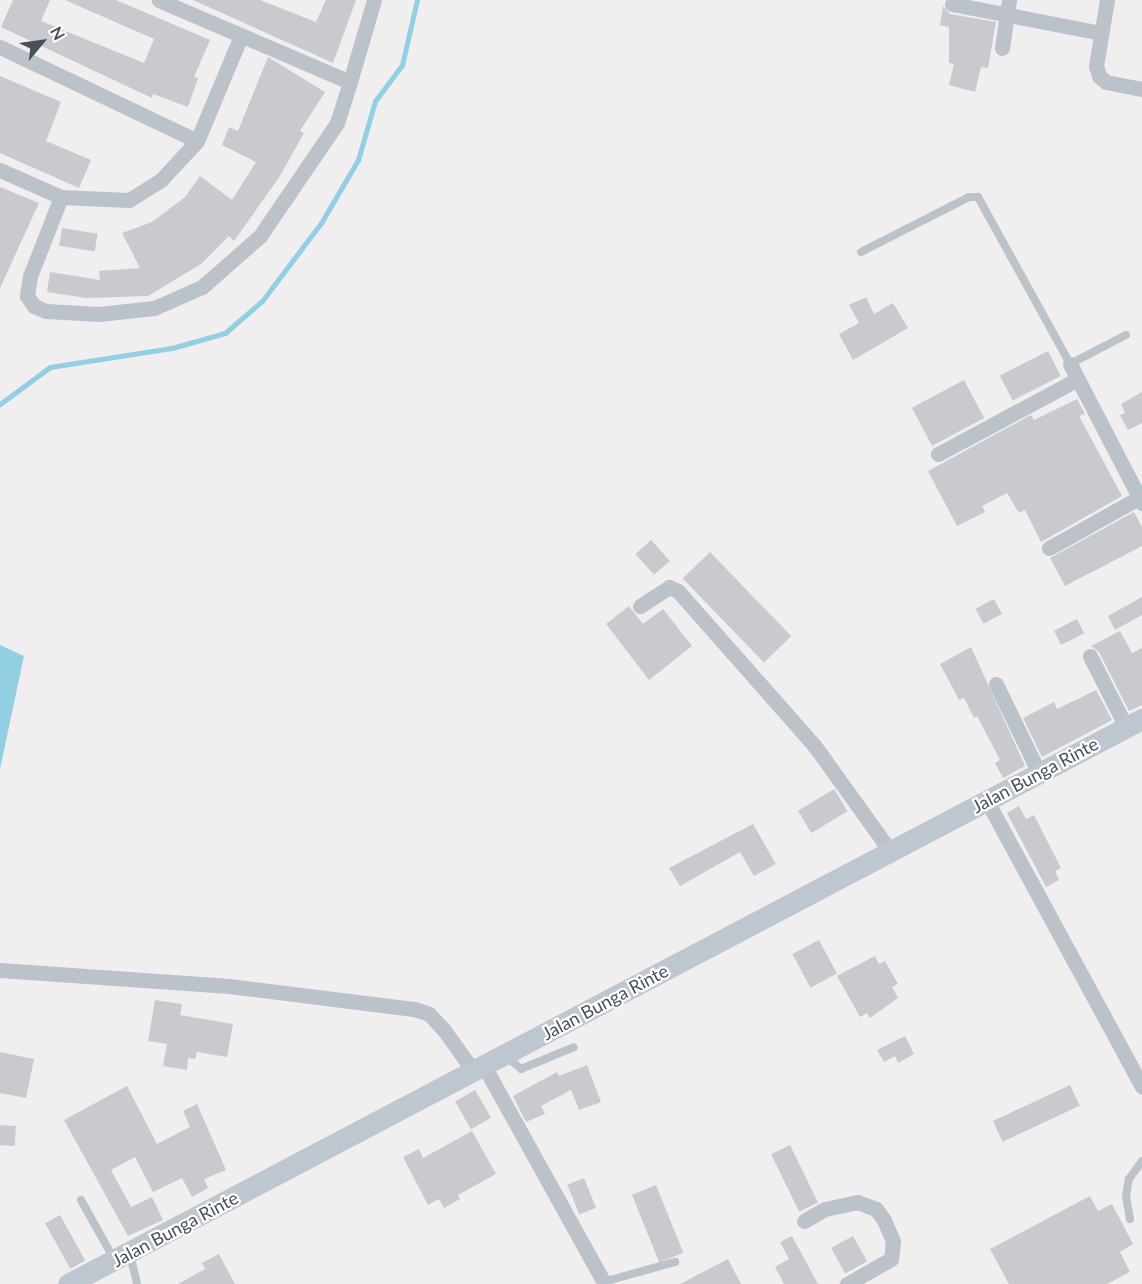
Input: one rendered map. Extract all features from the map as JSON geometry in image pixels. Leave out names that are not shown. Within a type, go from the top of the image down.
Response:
[{"type":"street","points":[[159,0],[350,82]]},
{"type":"street","points":[[60,197],[30,276],[27,296],[34,306],[99,314],[154,308],[202,287],[260,236],[337,123],[374,0]]},
{"type":"street","points":[[1107,0],[1096,66],[1099,76],[1106,82],[1142,89]]},
{"type":"street","points":[[952,4],[1007,7],[1101,33]]},
{"type":"street","points":[[1002,48],[1007,7]]},
{"type":"street","points":[[0,170],[60,197],[129,200],[161,180],[197,141],[241,36]]},
{"type":"street","points":[[0,46],[197,141]]},
{"type":"street","points":[[1049,548],[1141,499],[1076,380],[1070,364]]},
{"type":"street","points":[[938,454],[1076,380]]},
{"type":"street","points":[[639,606],[669,587],[678,591],[814,745],[891,852]]},
{"type":"street","points":[[1090,656],[1134,723]]},
{"type":"street","points":[[996,684],[1039,773]]},
{"type":"street","name":"Jalan Bunga Rinte","points":[[68,1284],[1134,723]]},
{"type":"street","points":[[987,801],[1142,1087]]},
{"type":"street","points":[[0,970],[229,986],[414,1009],[429,1014],[479,1069],[604,1283]]},
{"type":"street","points":[[804,1221],[825,1209],[857,1202],[876,1209],[884,1220],[893,1241],[891,1259],[847,1284]]},
{"type":"lane","points":[[861,252],[969,197],[978,197],[1070,364],[1126,335]]},
{"type":"lane","points":[[505,1055],[521,1069],[574,1047]]},
{"type":"lane","points":[[1130,1219],[1126,1197],[1130,1179],[1142,1161]]},
{"type":"lane","points":[[81,1200],[122,1257],[137,1284]]},
{"type":"lane","points":[[604,1283],[675,1262]]},
{"type":"water","points":[[0,645],[24,656],[0,769]]},
{"type":"building","points":[[13,0],[50,0],[41,21],[144,63],[154,39],[65,0],[116,0],[210,40],[194,77],[198,78],[188,107],[153,94],[152,98],[1,27]]},
{"type":"building","points":[[193,0],[260,0],[316,22],[326,0],[356,0],[333,63]]},
{"type":"building","points":[[943,6],[950,14],[996,22],[988,68],[981,67],[975,92],[949,85],[954,64],[949,63],[949,27],[940,25]]},
{"type":"building","points":[[268,57],[325,92],[300,131],[304,133],[280,176],[234,241],[229,236],[201,264],[148,296],[86,298],[47,292],[50,272],[100,280],[99,271],[140,268],[122,233],[152,222],[185,197],[200,176],[232,200],[256,162],[222,145],[229,127],[238,131]]},
{"type":"building","points":[[0,76],[61,102],[46,141],[91,160],[79,188],[0,153]]},
{"type":"building","points":[[0,187],[39,203],[0,288]]},
{"type":"building","points":[[62,228],[98,234],[95,251],[59,246]]},
{"type":"building","points":[[866,297],[874,314],[893,303],[908,328],[853,360],[839,334],[859,323],[849,305]]},
{"type":"building","points":[[1048,351],[1061,376],[1013,400],[1000,376]]},
{"type":"building","points":[[964,380],[984,418],[932,446],[912,408]]},
{"type":"building","points":[[1142,392],[1142,423],[1128,430],[1120,415],[1125,413],[1121,404]]},
{"type":"building","points":[[1077,399],[1085,414],[1079,416],[1122,496],[1041,542],[1025,510],[1019,513],[1007,493],[982,506],[985,512],[957,526],[928,471],[1031,415],[1034,420]]},
{"type":"building","points":[[1134,512],[1142,527],[1142,546],[1065,586],[1050,558]]},
{"type":"building","points":[[651,540],[670,561],[654,575],[635,554]]},
{"type":"building","points":[[710,552],[791,636],[764,663],[683,578]]},
{"type":"building","points":[[1142,597],[1142,615],[1115,630],[1108,616]]},
{"type":"building","points":[[994,599],[1002,614],[983,624],[975,609]]},
{"type":"building","points":[[629,606],[643,624],[663,609],[692,646],[649,680],[606,624]]},
{"type":"building","points":[[1077,619],[1084,633],[1061,645],[1054,631]]},
{"type":"building","points":[[1120,631],[1132,653],[1142,648],[1142,705],[1129,711],[1099,652],[1091,646]]},
{"type":"building","points":[[971,647],[1025,766],[1003,778],[995,763],[1000,760],[977,716],[974,718],[964,698],[959,700],[940,664]]},
{"type":"building","points":[[1096,690],[1112,720],[1042,757],[1023,718],[1054,702],[1057,709]]},
{"type":"building","points":[[834,789],[847,811],[811,833],[798,811]]},
{"type":"building","points":[[1019,806],[1026,819],[1034,815],[1061,868],[1055,871],[1059,880],[1046,887],[1007,813]]},
{"type":"building","points":[[753,824],[776,864],[754,876],[740,852],[680,886],[669,868]]},
{"type":"building","points":[[819,940],[837,974],[810,988],[793,954]]},
{"type":"building","points":[[875,956],[879,964],[885,961],[898,984],[892,987],[898,998],[870,1018],[867,1013],[860,1017],[837,976]]},
{"type":"building","points":[[155,1000],[182,1004],[180,1015],[233,1024],[227,1057],[197,1052],[195,1059],[188,1058],[187,1070],[163,1066],[167,1044],[148,1041]]},
{"type":"building","points":[[905,1036],[914,1054],[898,1063],[895,1056],[884,1062],[877,1050]]},
{"type":"building","points":[[0,1052],[34,1059],[26,1098],[0,1093]]},
{"type":"building","points":[[587,1065],[601,1102],[579,1110],[571,1090],[541,1106],[545,1114],[526,1122],[513,1096],[557,1072],[559,1076]]},
{"type":"building","points":[[1070,1085],[1080,1106],[1003,1142],[993,1121]]},
{"type":"building","points":[[127,1086],[157,1144],[190,1127],[183,1111],[197,1104],[226,1170],[204,1179],[208,1188],[192,1197],[182,1178],[153,1192],[135,1157],[111,1170],[131,1207],[152,1197],[163,1220],[128,1236],[64,1120]]},
{"type":"building","points":[[475,1090],[491,1118],[471,1129],[455,1102]]},
{"type":"building","points":[[0,1125],[16,1126],[15,1146],[0,1145]]},
{"type":"building","points":[[472,1131],[496,1174],[458,1195],[460,1199],[444,1208],[439,1199],[428,1205],[403,1157],[419,1149],[423,1158]]},
{"type":"building","points":[[790,1145],[818,1203],[799,1212],[771,1154]]},
{"type":"building","points":[[584,1178],[596,1208],[579,1214],[567,1185]]},
{"type":"building","points":[[656,1185],[683,1253],[659,1262],[632,1195]]},
{"type":"building","points":[[1090,1196],[1098,1211],[1112,1204],[1133,1244],[1120,1252],[1130,1272],[1107,1284],[1009,1284],[990,1249]]},
{"type":"building","points":[[60,1215],[85,1260],[70,1269],[45,1223]]},
{"type":"building","points":[[792,1236],[818,1284],[784,1284],[775,1267],[789,1259],[780,1242]]},
{"type":"building","points":[[853,1236],[867,1261],[845,1273],[831,1248]]},
{"type":"building","points":[[219,1254],[235,1284],[178,1284],[205,1269],[202,1263]]},
{"type":"building","points":[[728,1259],[741,1284],[680,1284]]},
{"type":"waterway","points":[[0,404],[50,367],[172,348],[225,333],[262,301],[321,223],[358,160],[375,101],[402,65],[417,0]]}]
